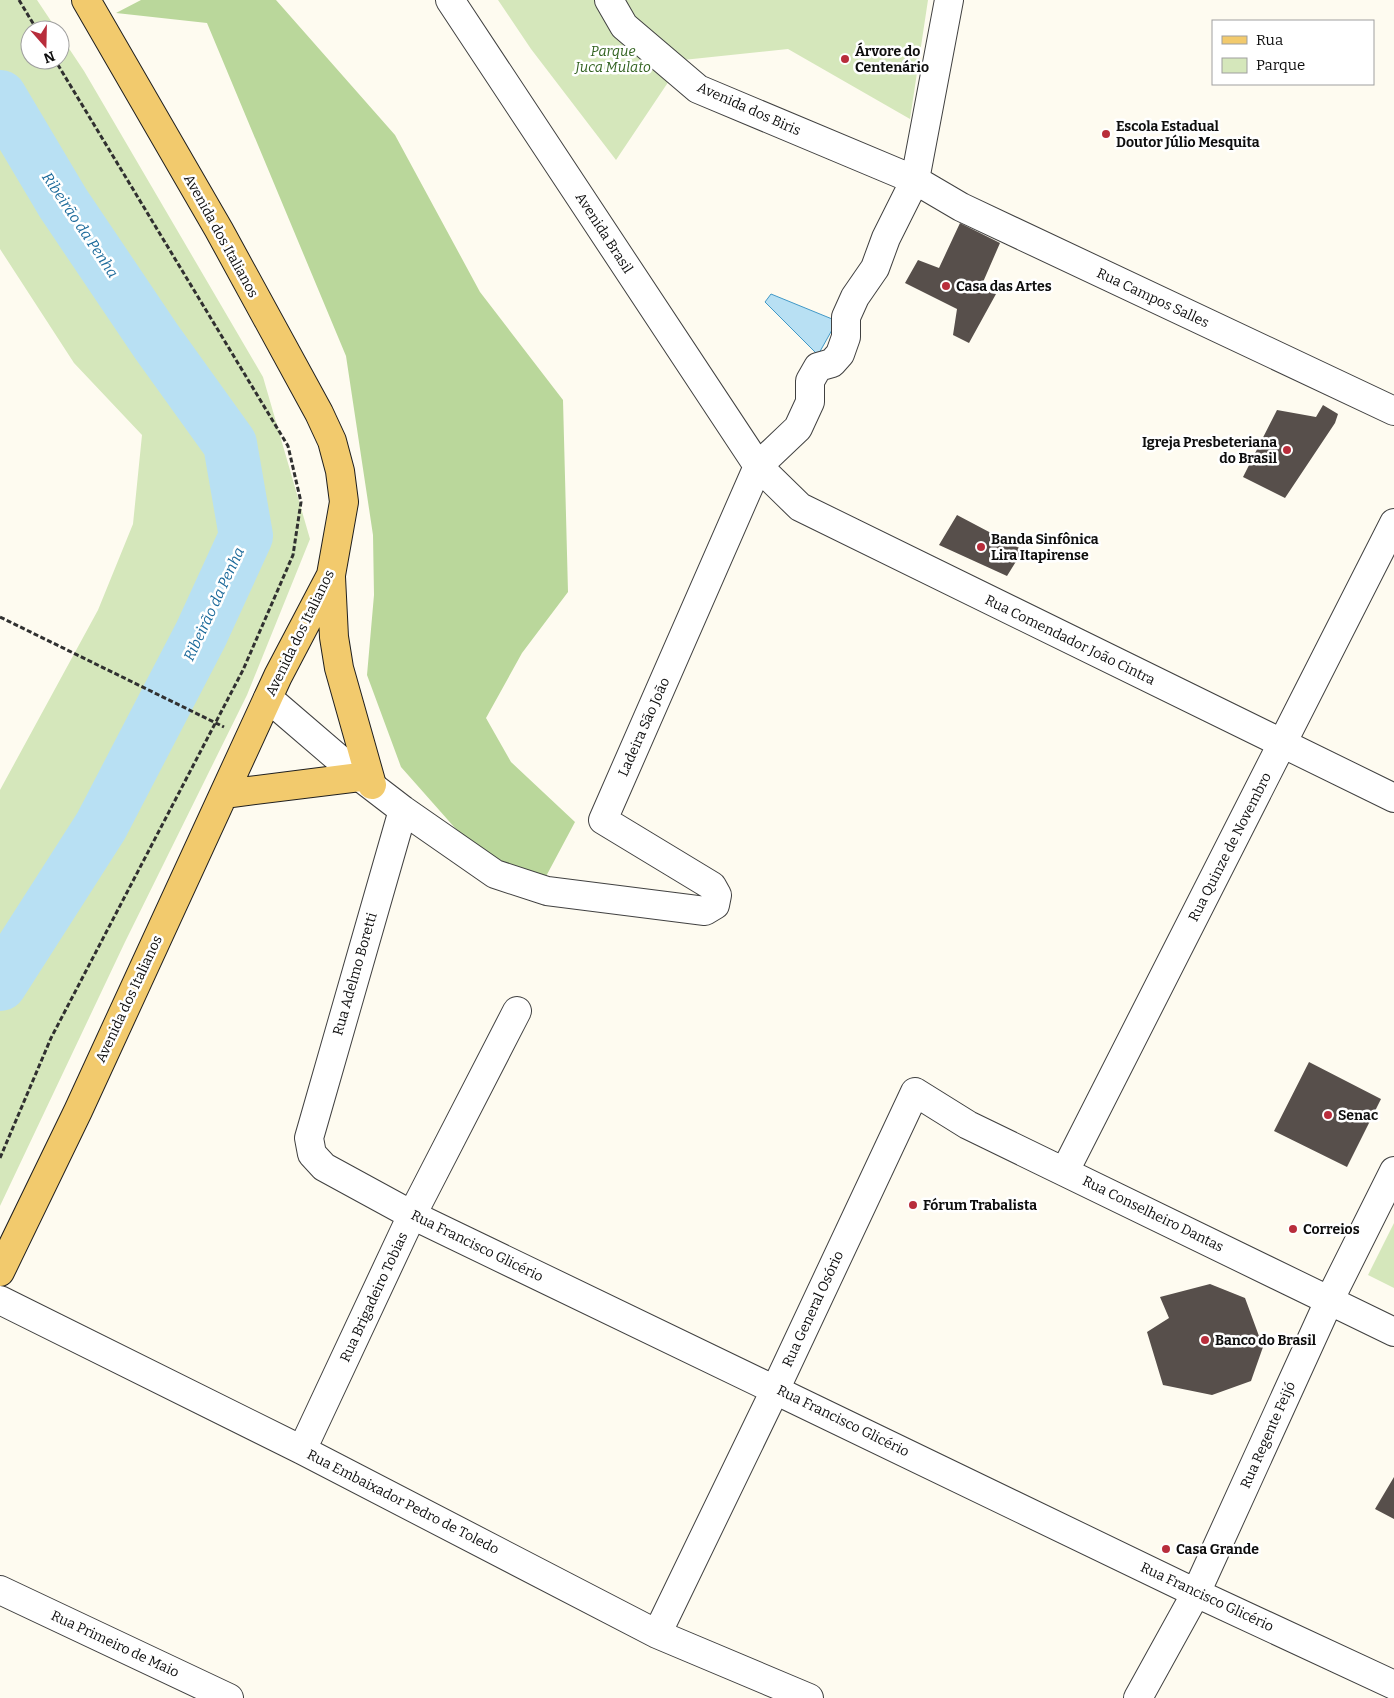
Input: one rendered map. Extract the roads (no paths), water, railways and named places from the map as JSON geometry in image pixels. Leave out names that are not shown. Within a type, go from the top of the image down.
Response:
[{"type":"main road","name":"Avenida dos Italianos","points":[[0,1272],[78,1110],[268,698],[331,575],[344,502],[340,471],[332,441],[319,413],[219,230],[86,0]]},
{"type":"main road","points":[[224,794],[366,781],[339,668],[334,637],[331,575]]},
{"type":"street","name":"Avenida Brasil","points":[[450,0],[758,466]]},
{"type":"street","name":"Avenida dos Biris","points":[[609,0],[624,26],[698,89],[915,180]]},
{"type":"street","points":[[915,180],[949,0]]},
{"type":"street","name":"Ladeira São João","points":[[268,698],[402,810],[495,874],[547,890],[705,911],[715,905],[717,895],[712,886],[603,820],[758,466],[798,428],[810,402],[810,381],[818,367],[832,363],[840,354],[846,337],[846,317],[855,297],[875,268],[886,238],[915,180]]},
{"type":"street","name":"Rua Campos Salles","points":[[915,180],[960,207],[1394,411]]},
{"type":"street","name":"Rua Comendador João Cintra","points":[[758,466],[800,507],[1394,798]]},
{"type":"street","name":"Rua Quinze de Novembro","points":[[1065,1171],[1394,523]]},
{"type":"street","name":"Rua Adelmo Boretti","points":[[309,1138],[402,810]]},
{"type":"street","name":"Rua Brigadeiro Tobias","points":[[302,1450],[412,1215],[518,1011]]},
{"type":"street","name":"Rua Conselheiro Dantas","points":[[915,1092],[968,1125],[1394,1332]]},
{"type":"street","name":"Rua General Osório","points":[[657,1634],[776,1388],[915,1092]]},
{"type":"street","name":"Rua Francisco Glicério","points":[[309,1138],[312,1154],[324,1167],[412,1215],[776,1388],[1196,1593],[1394,1685]]},
{"type":"street","name":"Rua Regente Feijó","points":[[1138,1698],[1196,1593],[1329,1301],[1394,1171]]},
{"type":"street","name":"Rua Embaixador Pedro de Toledo","points":[[0,1300],[302,1450],[657,1634],[809,1698]]},
{"type":"street","name":"Rua Primeiro de Maio","points":[[0,1590],[229,1698]]},
{"type":"water","points":[[771,294],[837,321],[818,355],[765,302]]},
{"type":"waterway","name":"Ribeirão da Penha","points":[[0,97],[63,203],[156,341],[230,444],[246,536],[201,634],[101,826],[0,984]]},
{"type":"place","name":"Árvore do Centenário","points":[[845,59]]},
{"type":"place","name":"Escola Estadual Doutor Júlio Mesquita","points":[[1106,134]]},
{"type":"place","name":"Casa das Artes","points":[[946,286]]},
{"type":"place","name":"Igreja Presbeteriana do Brasil","points":[[1287,450]]},
{"type":"place","name":"Banda Sinfônica Lira Itapirense","points":[[981,547]]},
{"type":"place","name":"Senac","points":[[1328,1115]]},
{"type":"place","name":"Fórum Trabalista","points":[[913,1205]]},
{"type":"place","name":"Correios","points":[[1293,1229]]},
{"type":"place","name":"Banco do Brasil","points":[[1205,1340]]},
{"type":"place","name":"Casa Grande","points":[[1166,1549]]},
{"type":"park label","name":"Parque Juca Mulato","points":[[613,59]]}]
